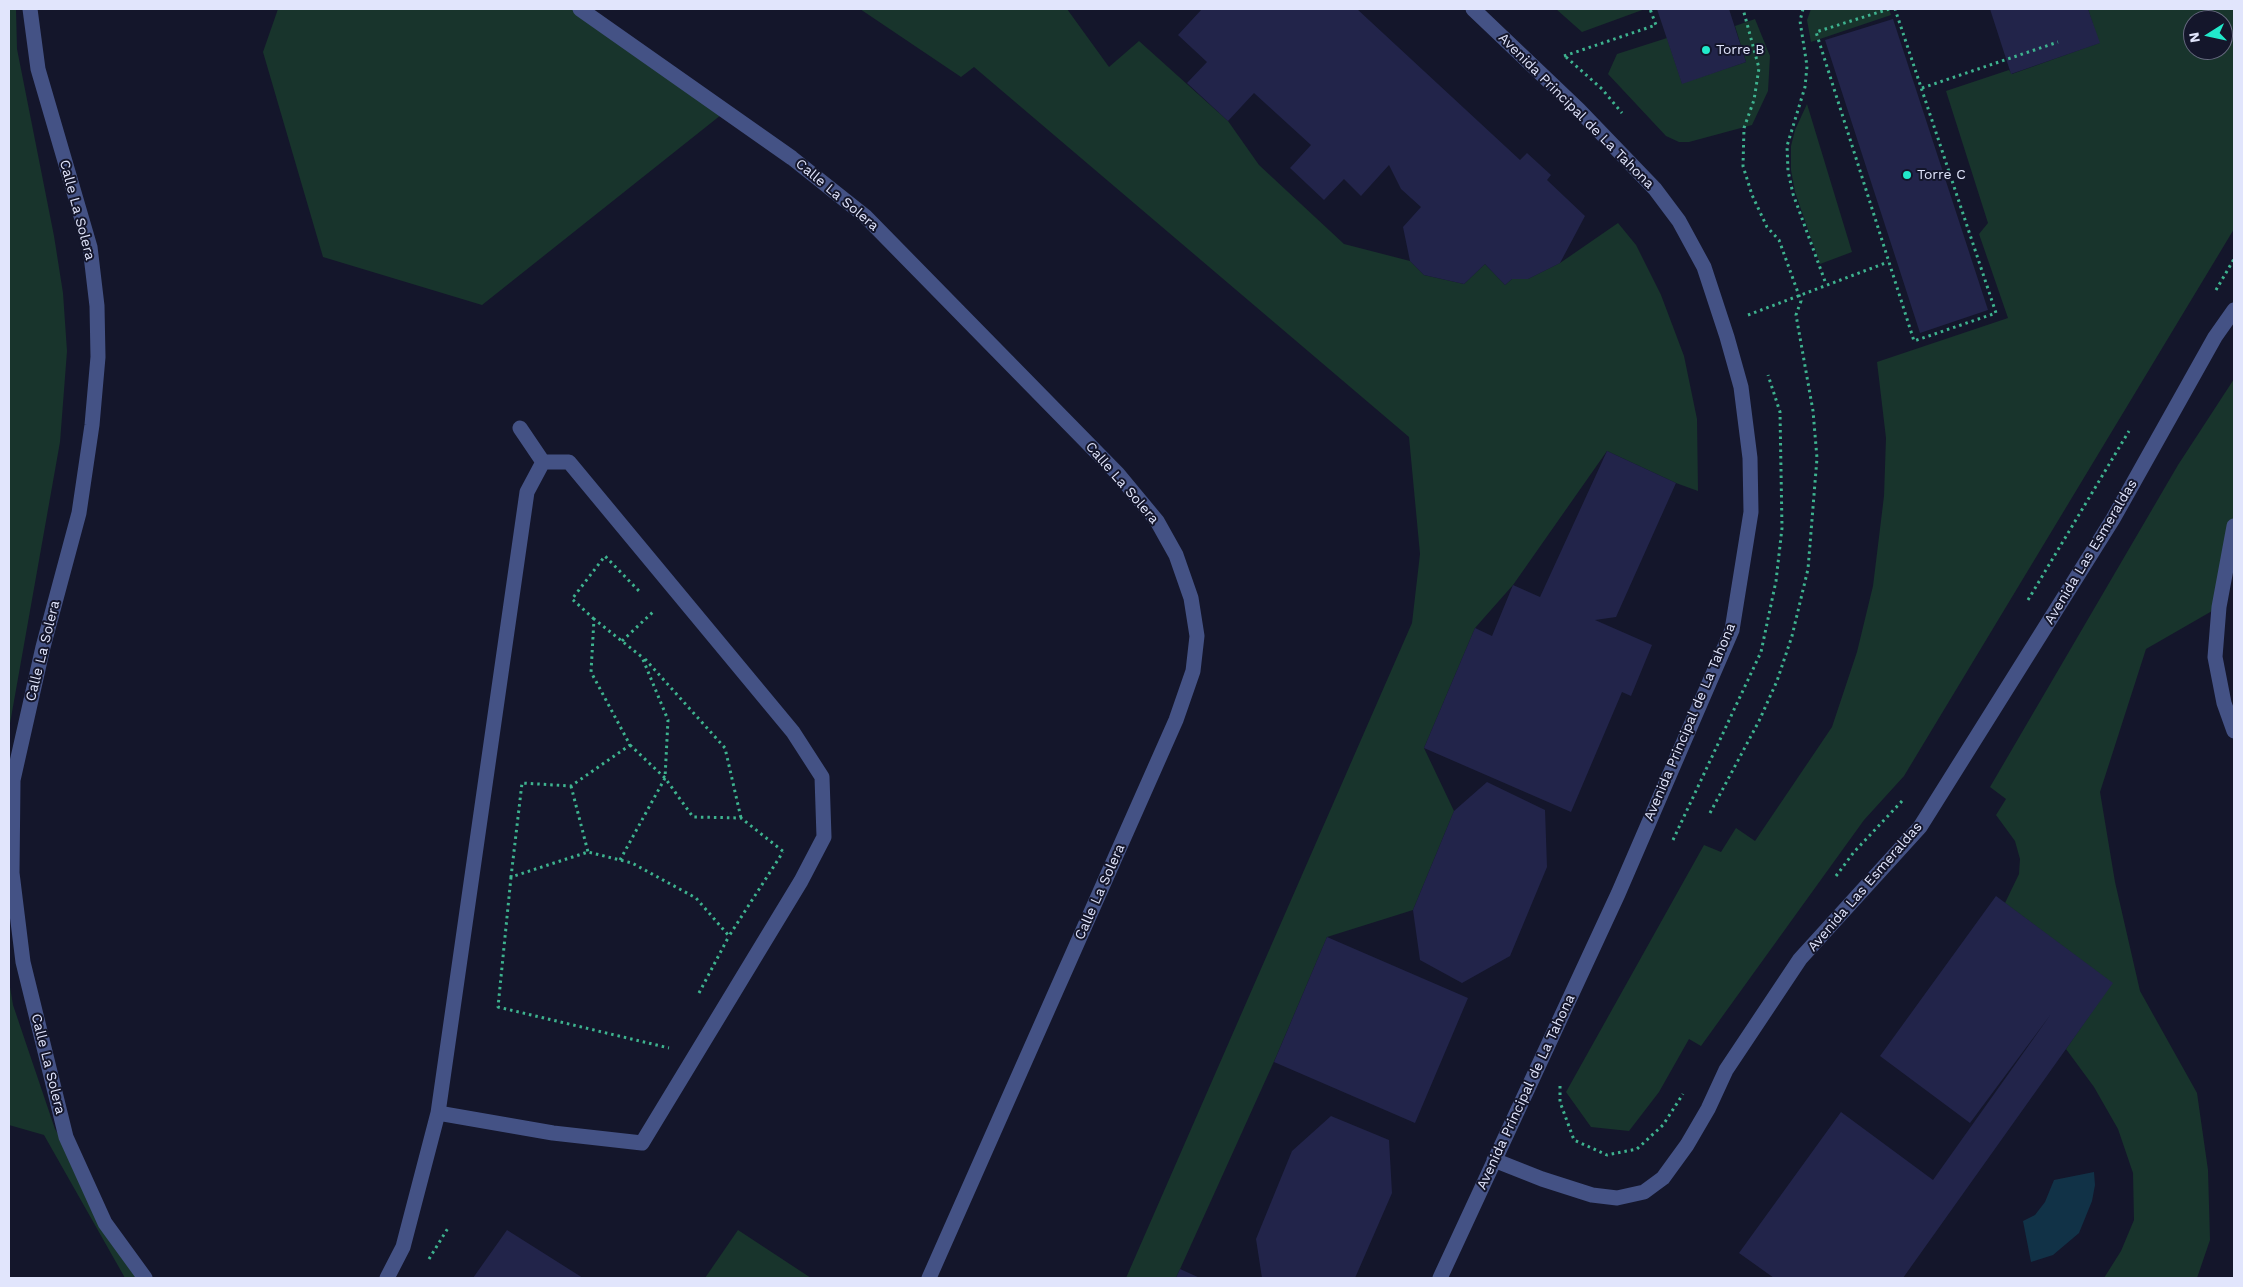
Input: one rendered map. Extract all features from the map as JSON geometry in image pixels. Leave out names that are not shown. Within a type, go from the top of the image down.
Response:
[{"type":"street","name":"Calle La Solera","points":[[30,9],[38,69],[90,247],[97,306],[98,357],[92,425],[79,513],[43,647],[13,780],[12,873],[23,962],[66,1137],[105,1223],[145,1278]]},
{"type":"street","name":"Calle La Solera","points":[[580,9],[792,158],[865,216],[1118,474],[1157,521],[1176,555],[1191,598],[1197,636],[1193,670],[1176,720],[929,1278]]},
{"type":"street","name":"Avenida Principal de La Tahona","points":[[1440,1278],[1618,894],[1732,630],[1751,512],[1750,458],[1741,386],[1704,267],[1683,229],[1655,189],[1586,117],[1473,9]]},
{"type":"street","name":"Avenida Las Esmeraldas","points":[[1494,1160],[1542,1179],[1592,1195],[1617,1198],[1644,1192],[1663,1178],[1687,1145],[1708,1109],[1726,1070],[1800,959],[1920,827],[2113,519],[2215,337],[2234,310]]},
{"type":"street","points":[[520,428],[543,462]]},
{"type":"street","points":[[387,1278],[403,1247],[438,1113],[527,492],[543,462]]},
{"type":"street","points":[[438,1113],[553,1133],[642,1142],[801,881],[824,837],[822,777],[793,732],[570,462],[543,462]]},
{"type":"street","points":[[2234,526],[2218,607],[2215,657],[2224,703],[2234,731]]},
{"type":"path","points":[[1564,56],[1656,25],[1650,9]]},
{"type":"path","points":[[1710,813],[1758,722],[1777,681],[1792,636],[1808,569],[1817,458],[1813,411],[1796,315],[1801,301],[1779,240],[1767,227],[1752,195],[1743,166],[1744,128],[1754,100],[1760,68],[1743,9]]},
{"type":"path","points":[[1803,9],[1800,21],[1807,66],[1805,87],[1787,146],[1788,171],[1793,194],[1826,284]]},
{"type":"path","points":[[1889,9],[1816,32],[1914,341],[1996,313],[1895,9]]},
{"type":"path","points":[[1922,88],[2058,42]]},
{"type":"path","points":[[1558,50],[1602,89],[1626,117]]},
{"type":"path","points":[[2214,292],[2234,259]]},
{"type":"path","points":[[1748,315],[1799,294],[1888,262]]},
{"type":"path","points":[[1744,306],[1751,324]]},
{"type":"path","points":[[1672,841],[1761,652],[1776,581],[1782,528],[1780,412],[1765,368]]},
{"type":"path","points":[[2027,602],[2132,426]]},
{"type":"path","points":[[643,596],[605,556],[572,599],[642,657],[725,748],[741,818]]},
{"type":"path","points":[[649,603],[662,617]]},
{"type":"path","points":[[622,641],[655,610]]},
{"type":"path","points":[[594,619],[591,672],[630,745],[665,778],[693,817],[741,818],[784,852]]},
{"type":"path","points":[[620,860],[665,778],[668,720],[642,657]]},
{"type":"path","points":[[630,745],[571,786],[522,783],[498,1007],[670,1048],[674,1040]]},
{"type":"path","points":[[571,786],[588,852]]},
{"type":"path","points":[[1832,882],[1854,852],[1905,798]]},
{"type":"path","points":[[697,997],[729,936],[788,845]]},
{"type":"path","points":[[511,877],[588,852],[632,863],[696,898],[729,936]]},
{"type":"path","points":[[1560,1084],[1560,1102],[1574,1140],[1607,1155],[1637,1149],[1663,1124],[1684,1093]]},
{"type":"path","points":[[427,1262],[448,1228]]},
{"type":"green space","points":[[9,9],[16,9],[17,49],[54,236],[63,293],[67,351],[60,442],[9,729]]},
{"type":"green space","points":[[278,9],[589,9],[726,111],[482,305],[323,257],[263,52]]},
{"type":"green space","points":[[860,9],[1067,9],[1109,67],[1139,41],[1228,121],[1259,165],[1344,244],[1410,261],[1424,275],[1464,284],[1485,264],[1505,285],[1512,279],[1528,279],[1560,263],[1618,223],[1636,245],[1661,295],[1684,356],[1697,419],[1698,491],[1676,483],[1607,451],[1513,585],[1475,628],[1424,748],[1454,811],[1413,910],[1327,937],[1276,1057],[1176,1278],[1126,1278],[1412,623],[1420,554],[1409,437],[974,67],[961,77]]},
{"type":"green space","points":[[1556,9],[1645,9],[1582,32]]},
{"type":"green space","points":[[1811,9],[1889,9],[1891,15],[1811,42],[1807,20]]},
{"type":"green space","points":[[2088,9],[2234,9],[2234,229],[1904,776],[1864,820],[1701,1046],[1689,1039],[1659,1092],[1629,1131],[1591,1127],[1566,1092],[1704,845],[1721,852],[1736,828],[1755,841],[1832,727],[1857,652],[1873,586],[1884,496],[1886,438],[1877,362],[2008,318],[1979,234],[1988,223],[1946,91],[2009,70],[2012,74],[2099,43]]},
{"type":"green space","points":[[1755,19],[1770,56],[1768,91],[1752,125],[1689,142],[1679,142],[1666,136],[1608,74],[1617,54],[1667,38],[1682,83],[1746,62],[1735,26]]},
{"type":"green space","points":[[1807,104],[1852,252],[1820,264],[1795,192],[1791,170],[1791,146],[1795,130]]},
{"type":"green space","points":[[2234,379],[2234,530],[2219,607],[2146,649],[2100,792],[2115,882],[2140,991],[2197,1093],[2208,1170],[2210,1240],[2197,1278],[2104,1278],[2121,1251],[2134,1220],[2133,1173],[2118,1129],[2094,1087],[2066,1049],[2112,983],[2005,903],[2019,874],[2020,859],[2015,841],[1996,815],[2006,799],[1990,787],[2178,465]]},
{"type":"green space","points":[[9,981],[13,1005],[55,1129],[145,1278],[125,1278],[44,1135],[9,1125]]},
{"type":"green space","points":[[738,1230],[811,1278],[705,1278]]},
{"type":"water","points":[[2094,1172],[2095,1185],[2092,1201],[2079,1233],[2053,1255],[2031,1262],[2023,1221],[2035,1215],[2045,1202],[2054,1180]]},
{"type":"building","points":[[1202,9],[1357,9],[1520,160],[1527,153],[1551,175],[1547,180],[1585,216],[1560,263],[1528,279],[1512,279],[1505,285],[1485,264],[1464,284],[1424,275],[1410,261],[1403,227],[1421,207],[1401,189],[1389,165],[1361,196],[1344,179],[1324,200],[1290,168],[1311,145],[1254,93],[1228,121],[1187,83],[1207,62],[1178,35]]},
{"type":"building","name":"Torre B","points":[[1657,9],[1729,9],[1746,62],[1682,84]]},
{"type":"building","points":[[1990,9],[2088,9],[2100,43],[2011,74]]},
{"type":"building","name":"Torre C","points":[[1893,19],[1988,310],[1920,333],[1825,40]]},
{"type":"building","points":[[1607,451],[1676,483],[1616,617],[1595,620],[1652,645],[1631,696],[1622,692],[1571,812],[1424,748],[1475,628],[1492,636],[1513,585],[1540,597]]},
{"type":"building","points":[[1487,782],[1545,810],[1547,867],[1510,956],[1462,983],[1420,960],[1413,910],[1454,811]]},
{"type":"building","points":[[1996,896],[2113,983],[1903,1278],[1774,1278],[1739,1253],[1841,1112],[1933,1180],[2051,1014],[1970,1123],[1880,1056]]},
{"type":"building","points":[[1327,937],[1468,998],[1415,1123],[1274,1062]]},
{"type":"building","points":[[1331,1116],[1389,1140],[1392,1193],[1355,1278],[1262,1278],[1256,1239],[1292,1151]]},
{"type":"building","points":[[507,1230],[583,1278],[473,1278]]},
{"type":"building","points":[[1180,1269],[1200,1278],[1176,1278]]},
{"type":"place","name":"Torre B","points":[[1706,50]]},
{"type":"place","name":"Torre C","points":[[1907,175]]}]
